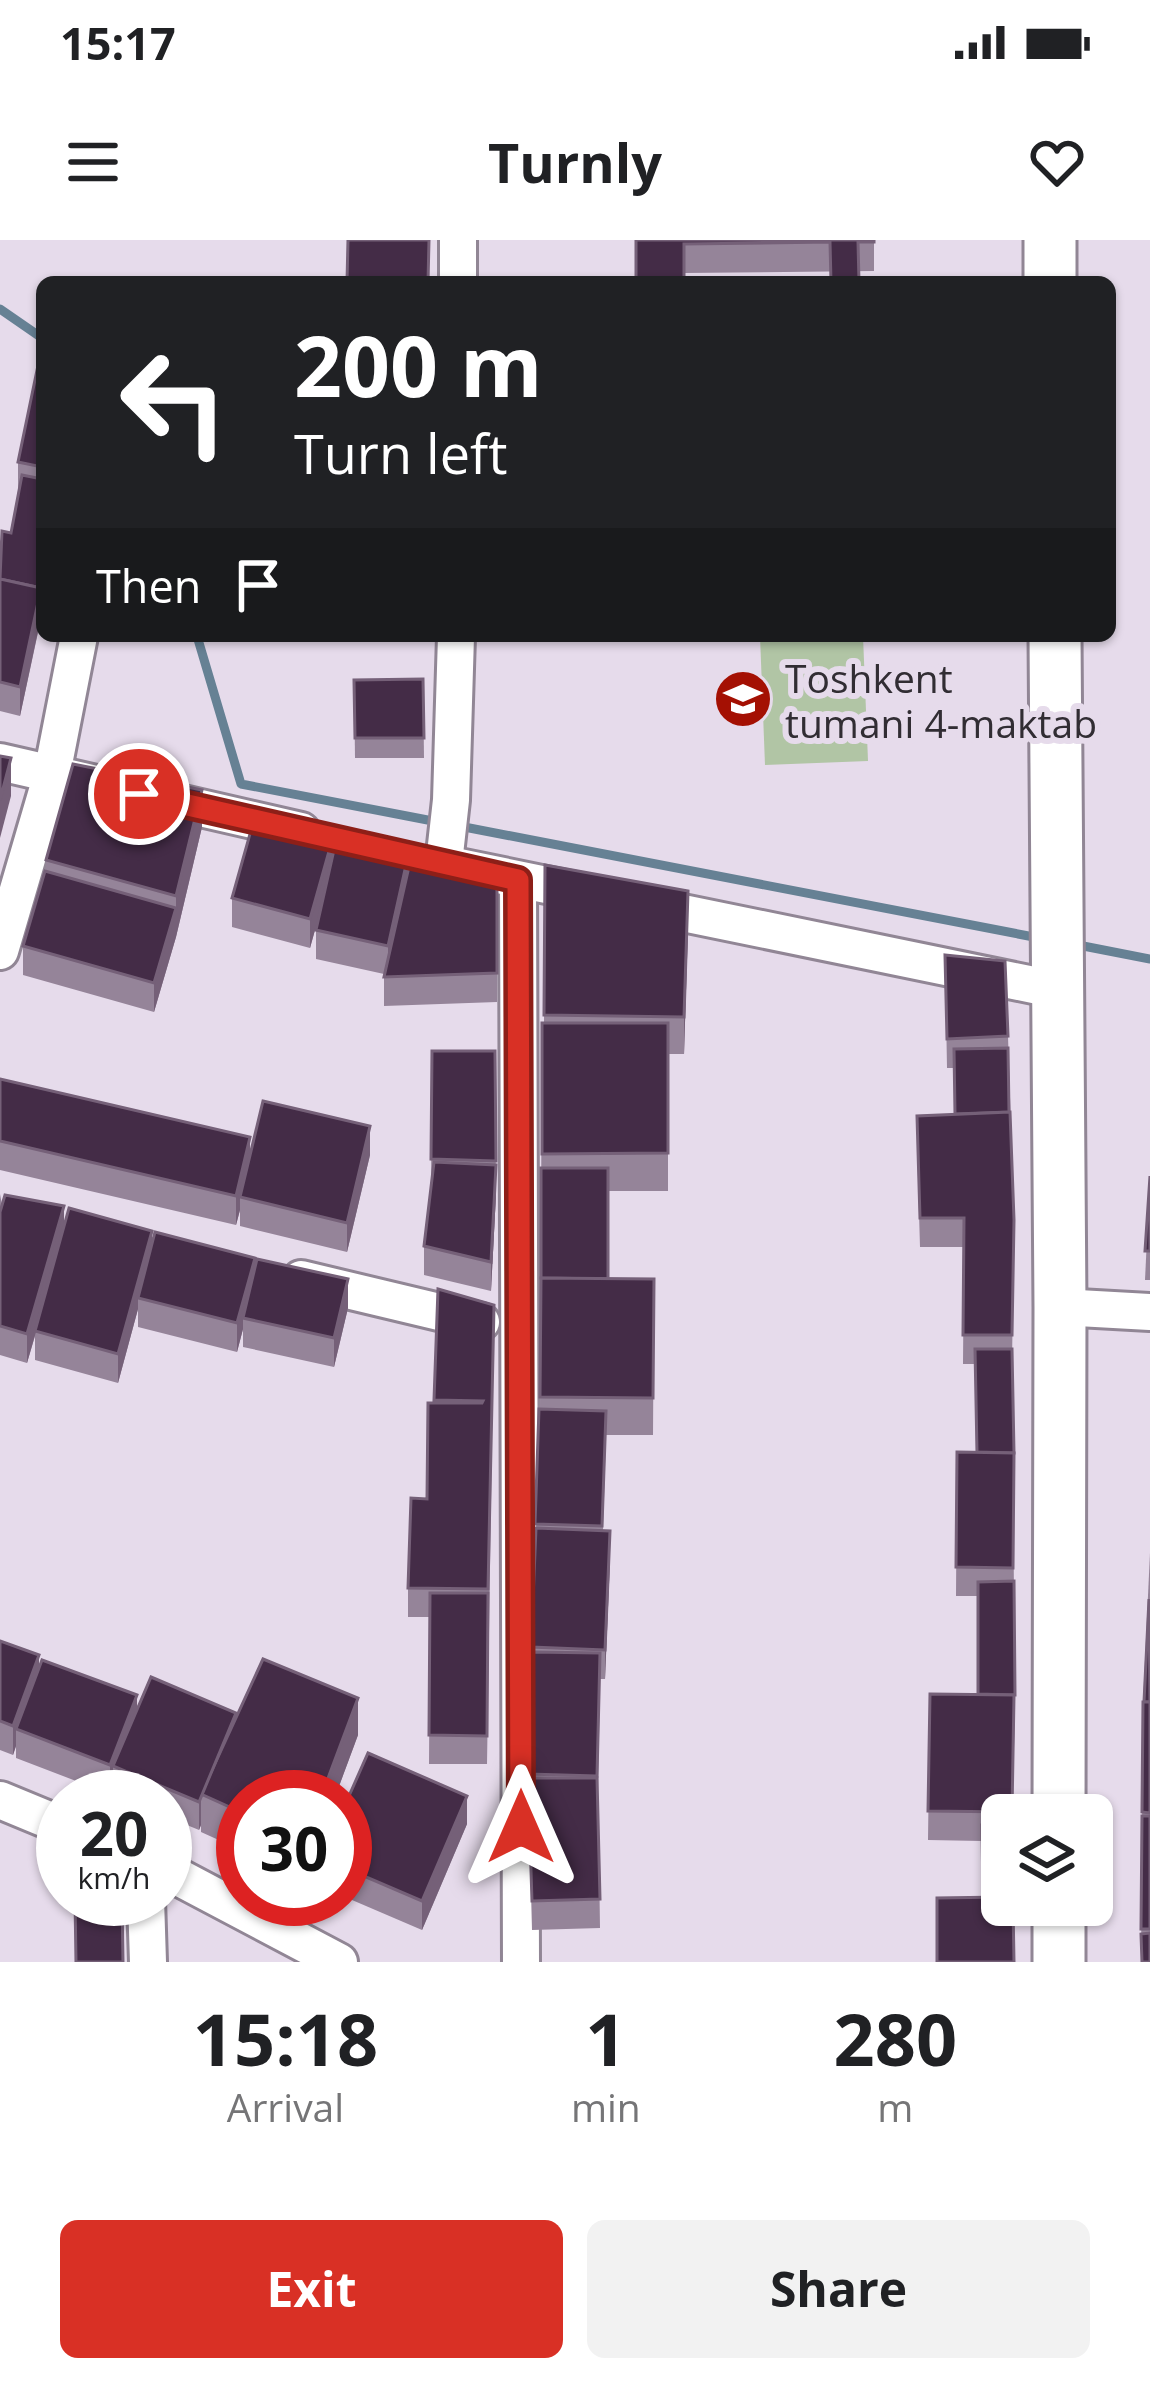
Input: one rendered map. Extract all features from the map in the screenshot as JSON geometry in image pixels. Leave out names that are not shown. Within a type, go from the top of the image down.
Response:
[{"type":"main road","points":[[1050,240],[1050,276]]},
{"type":"main road","points":[[1054,642],[1059,1794]]},
{"type":"main road","points":[[1059,1926],[1059,1962]]},
{"type":"street","points":[[458,240],[458,276]]},
{"type":"street","points":[[0,951],[52,774],[78,642]]},
{"type":"street","points":[[456,642],[451,800],[437,853],[518,880],[1058,975]]},
{"type":"street","points":[[0,762],[328,837]]},
{"type":"street","points":[[518,880],[521,1962]]},
{"type":"street","points":[[271,1272],[519,1332]]},
{"type":"street","points":[[1060,1307],[1150,1312]]},
{"type":"street","points":[[0,1800],[36,1815]]},
{"type":"street","points":[[192,1884],[339,1962]]},
{"type":"street","points":[[147,1926],[148,1962]]},
{"type":"green space","points":[[760,642],[863,642],[868,761],[765,765]]},
{"type":"building","points":[[348,240],[429,240],[428,276],[347,276]]},
{"type":"building","points":[[636,240],[874,240],[858,242],[859,276],[831,276],[830,242],[684,244],[684,276],[636,276]]},
{"type":"building","points":[[36,375],[36,466],[18,462]]},
{"type":"building","points":[[22,475],[36,478],[36,587],[0,579],[2,531],[11,533]]},
{"type":"building","points":[[0,579],[36,587],[36,612],[20,687],[0,682]]},
{"type":"building","points":[[423,679],[424,738],[355,738],[354,680]]},
{"type":"building","points":[[0,756],[11,758],[0,800]]},
{"type":"building","points":[[73,764],[202,790],[176,896],[46,860]]},
{"type":"building","points":[[257,809],[335,830],[310,919],[232,898]]},
{"type":"building","points":[[338,832],[410,847],[388,946],[316,930]]},
{"type":"building","points":[[413,849],[497,871],[497,973],[384,977]]},
{"type":"building","points":[[545,865],[688,891],[684,1017],[544,1015]]},
{"type":"building","points":[[45,871],[176,908],[154,983],[23,946]]},
{"type":"building","points":[[945,955],[1005,961],[1008,1036],[947,1039]]},
{"type":"building","points":[[542,1023],[668,1023],[668,1153],[542,1154]]},
{"type":"building","points":[[1008,1048],[1009,1112],[955,1114],[954,1049]]},
{"type":"building","points":[[432,1051],[495,1051],[496,1161],[431,1159]]},
{"type":"building","points":[[0,1079],[250,1137],[236,1196],[0,1141]]},
{"type":"building","points":[[263,1101],[370,1126],[347,1223],[240,1197]]},
{"type":"building","points":[[1010,1112],[1012,1335],[963,1335],[964,1218],[920,1218],[917,1116]]},
{"type":"building","points":[[434,1162],[496,1165],[491,1262],[424,1246]]},
{"type":"building","points":[[541,1168],[608,1168],[608,1279],[541,1278]]},
{"type":"building","points":[[1150,1176],[1150,1251],[1145,1251]]},
{"type":"building","points":[[5,1195],[64,1206],[27,1334],[0,1326],[0,1212]]},
{"type":"building","points":[[69,1208],[152,1231],[118,1354],[35,1331]]},
{"type":"building","points":[[155,1232],[255,1258],[237,1323],[138,1298]]},
{"type":"building","points":[[257,1259],[348,1279],[334,1338],[243,1318]]},
{"type":"building","points":[[541,1278],[654,1279],[653,1398],[540,1397]]},
{"type":"building","points":[[438,1289],[494,1305],[488,1589],[408,1588],[411,1498],[427,1499],[428,1403],[483,1401],[434,1400]]},
{"type":"building","points":[[975,1349],[1012,1349],[1014,1453],[977,1452]]},
{"type":"building","points":[[539,1409],[606,1411],[602,1526],[535,1524]]},
{"type":"building","points":[[957,1452],[1014,1453],[1013,1568],[956,1567]]},
{"type":"building","points":[[536,1528],[610,1531],[605,1650],[531,1647]]},
{"type":"building","points":[[1014,1581],[1015,1695],[978,1694],[978,1582]]},
{"type":"building","points":[[430,1593],[488,1593],[487,1736],[429,1735]]},
{"type":"building","points":[[1149,1599],[1150,1702],[1144,1702]]},
{"type":"building","points":[[0,1641],[39,1655],[13,1726],[0,1721]]},
{"type":"building","points":[[531,1652],[600,1653],[597,1776],[528,1774]]},
{"type":"building","points":[[263,1659],[358,1698],[331,1770],[216,1770],[216,1801],[201,1794]]},
{"type":"building","points":[[42,1660],[137,1695],[110,1765],[16,1729]]},
{"type":"building","points":[[151,1677],[236,1713],[199,1802],[192,1799],[192,1770],[113,1766]]},
{"type":"building","points":[[930,1694],[1014,1695],[1012,1794],[981,1794],[981,1812],[928,1811]]},
{"type":"building","points":[[1143,1702],[1150,1702],[1150,1813],[1142,1812]]},
{"type":"building","points":[[368,1753],[467,1796],[422,1901],[372,1880],[372,1770],[360,1770]]},
{"type":"building","points":[[528,1778],[597,1778],[600,1899],[532,1901]]},
{"type":"building","points":[[1142,1816],[1150,1816],[1150,1929],[1141,1929]]},
{"type":"building","points":[[981,1897],[981,1926],[1013,1926],[1014,1962],[937,1962],[937,1898]]},
{"type":"building","points":[[75,1926],[122,1926],[123,1962],[76,1962]]},
{"type":"building","points":[[1150,1933],[1150,1962],[1142,1962],[1141,1934]]},
{"type":"waterway","points":[[0,309],[36,334]]},
{"type":"waterway","points":[[199,642],[241,784],[438,822]]},
{"type":"waterway","points":[[454,825],[1039,938]]},
{"type":"waterway","points":[[1073,944],[1150,959]]},
{"type":"place","name":"Toshkent tumani 4-maktab","points":[[743,699]]},
{"type":"route","points":[[139,794],[518,880],[521,1827]]}]
